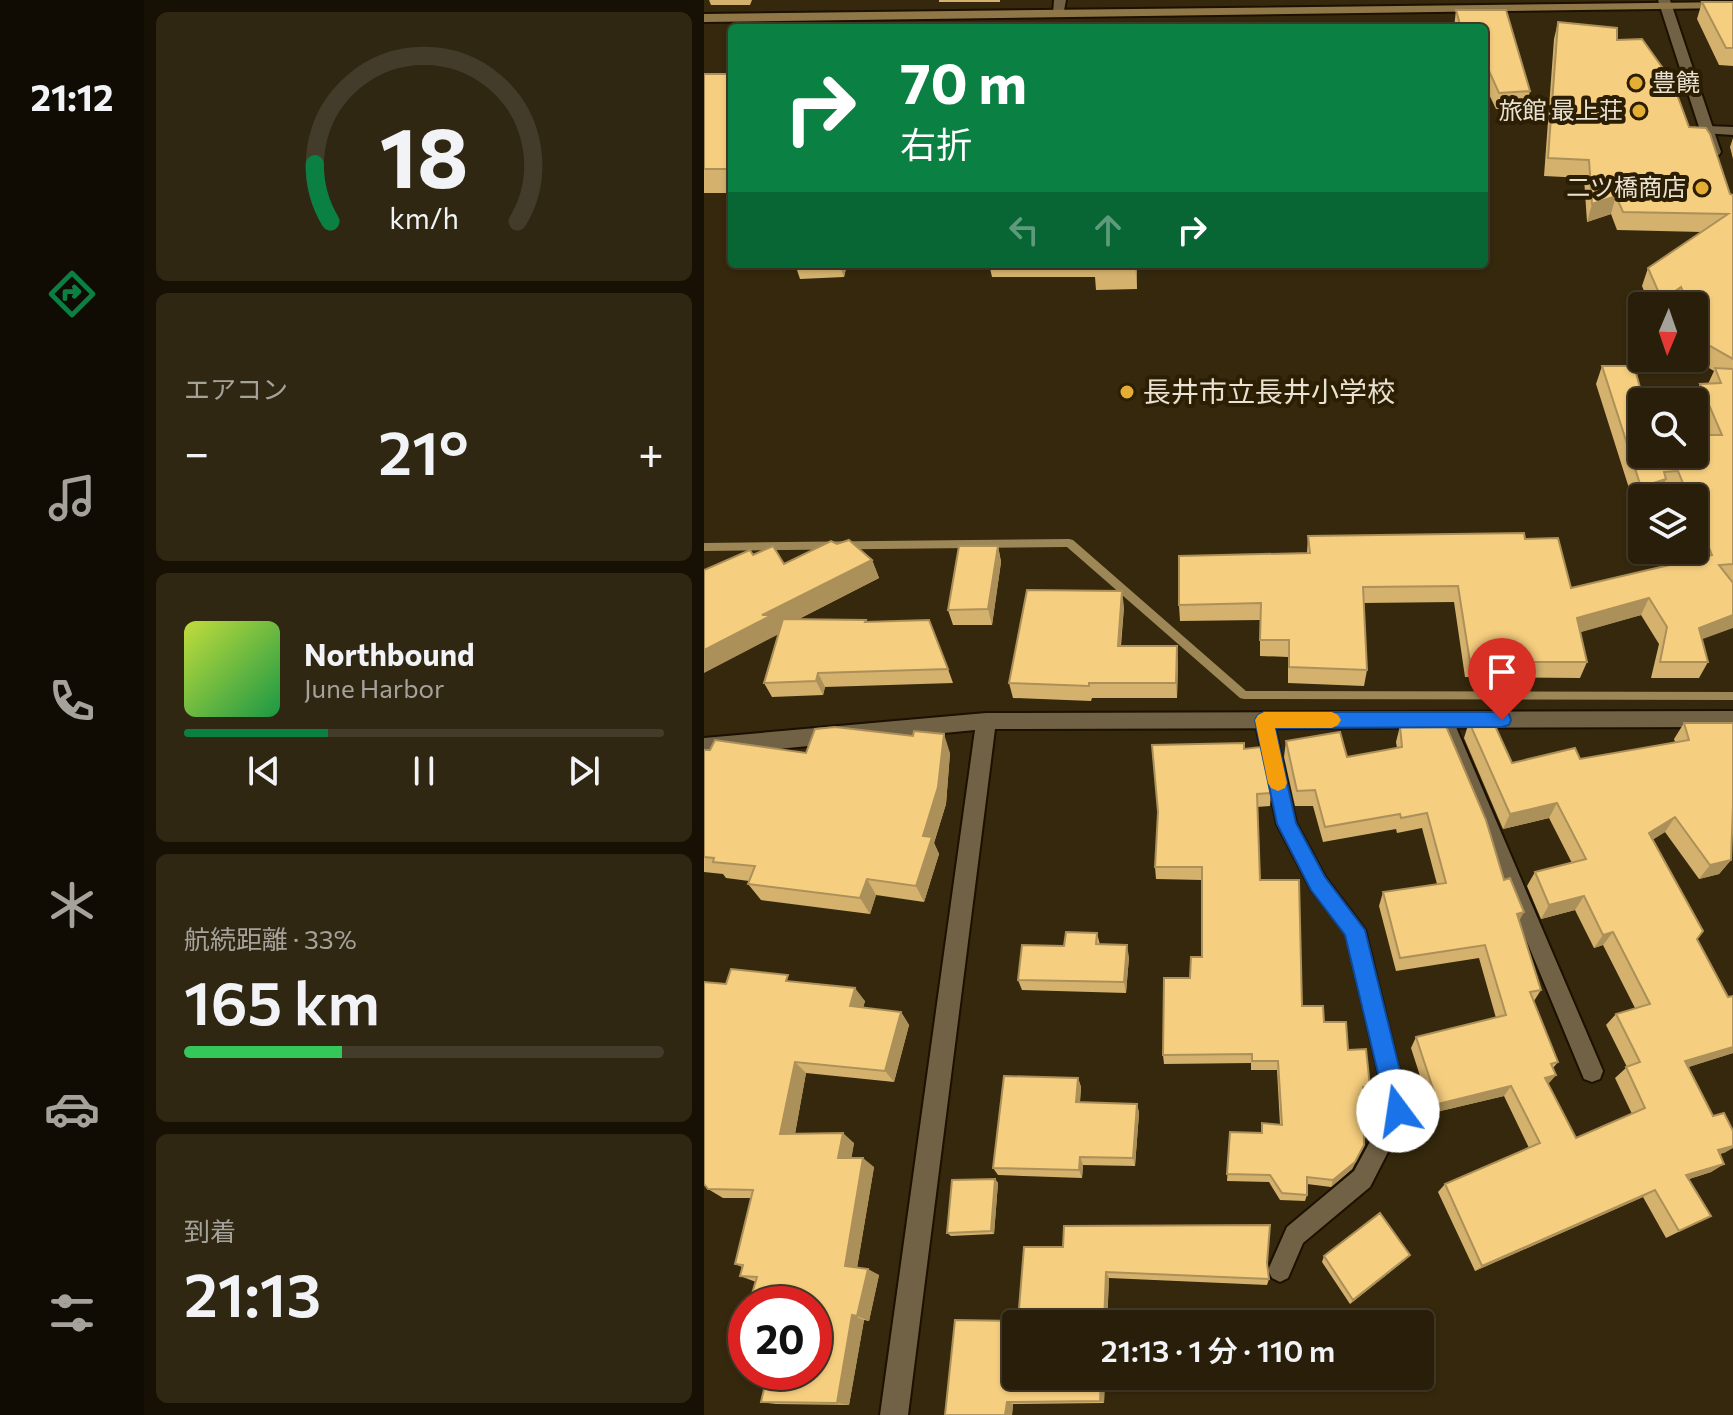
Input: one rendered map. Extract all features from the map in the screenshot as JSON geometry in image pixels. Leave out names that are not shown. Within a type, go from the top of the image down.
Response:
[{"type":"main road","points":[[704,18],[1666,3],[1733,5]]},
{"type":"street","points":[[1059,14],[1060,0]]},
{"type":"street","points":[[1666,3],[1721,173]]},
{"type":"street","points":[[704,747],[986,721],[1733,719]]},
{"type":"street","points":[[894,1415],[986,721]]},
{"type":"lane","points":[[1707,130],[1733,131]]},
{"type":"lane","points":[[1264,720],[1287,824],[1318,883],[1355,930],[1398,1111],[1362,1179],[1295,1235],[1280,1270]]},
{"type":"lane","points":[[1444,720],[1592,1071]]},
{"type":"building","points":[[1702,2],[1733,2],[1733,48],[1726,48]]},
{"type":"building","points":[[1456,10],[1506,10],[1530,91],[1499,93],[1488,69],[1488,24],[1460,24]]},
{"type":"building","points":[[1558,22],[1617,28],[1617,40],[1642,39],[1672,81],[1689,127],[1706,128],[1710,134],[1730,194],[1733,195],[1733,359],[1708,345],[1708,292],[1683,292],[1681,287],[1674,292],[1658,292],[1648,268],[1728,214],[1623,212],[1616,196],[1592,204],[1589,160],[1548,158]]},
{"type":"building","points":[[704,74],[728,74],[728,169],[704,169]]},
{"type":"building","points":[[1602,366],[1628,366],[1628,372],[1636,372],[1640,388],[1628,388],[1628,447]]},
{"type":"building","points":[[1715,368],[1733,369],[1733,564],[1719,565],[1733,583],[1733,615],[1699,628],[1708,662],[1660,662],[1667,627],[1649,598],[1577,618],[1587,662],[1470,662],[1458,586],[1363,587],[1367,670],[1289,667],[1289,640],[1260,640],[1261,603],[1179,605],[1179,556],[1310,553],[1308,536],[1524,533],[1525,539],[1558,538],[1571,588],[1674,564],[1708,564],[1708,556],[1712,555],[1708,545],[1708,484],[1683,484],[1678,471],[1664,472],[1666,479],[1640,484],[1635,468],[1708,468],[1708,435],[1722,435],[1708,403],[1708,388],[1702,388],[1700,384],[1721,383]]},
{"type":"building","points":[[849,540],[872,560],[762,615],[772,615],[704,650],[704,570],[750,550],[753,555],[773,546],[784,564],[831,541],[837,544]]},
{"type":"building","points":[[959,546],[998,546],[988,609],[948,610]]},
{"type":"building","points":[[1027,590],[1122,591],[1118,646],[1177,646],[1176,683],[1089,683],[1089,686],[1009,683]]},
{"type":"building","points":[[783,619],[865,622],[929,620],[948,669],[818,673],[816,681],[764,683]]},
{"type":"building","points":[[1491,717],[1512,763],[1575,748],[1580,759],[1689,740],[1684,723],[1733,723],[1731,860],[1710,865],[1675,817],[1649,833],[1703,931],[1697,939],[1728,997],[1733,996],[1733,1047],[1685,1061],[1713,1116],[1724,1113],[1733,1131],[1733,1146],[1718,1150],[1724,1164],[1686,1175],[1711,1216],[1679,1231],[1655,1190],[1482,1266],[1445,1184],[1540,1143],[1511,1086],[1438,1104],[1416,1037],[1506,1015],[1485,945],[1400,958],[1383,892],[1446,883],[1427,813],[1401,818],[1400,814],[1325,827],[1315,790],[1297,791],[1286,741],[1340,732],[1347,757],[1402,747],[1400,726],[1446,726],[1486,820],[1504,880],[1510,878],[1524,912],[1517,914],[1541,990],[1530,992],[1558,1062],[1551,1064],[1556,1075],[1545,1078],[1576,1138],[1645,1108],[1626,1067],[1640,1062],[1616,1014],[1650,1004],[1613,932],[1603,935],[1584,896],[1549,905],[1535,872],[1586,859],[1557,803],[1510,814],[1469,722]]},
{"type":"building","points":[[835,727],[913,736],[914,731],[944,734],[938,787],[923,836],[932,837],[916,886],[867,879],[860,898],[748,884],[755,866],[713,862],[714,858],[704,857],[704,750],[710,750],[715,740],[806,753],[815,729]]},
{"type":"building","points":[[1244,743],[1244,749],[1261,747],[1271,793],[1257,794],[1260,880],[1299,880],[1302,1006],[1323,1006],[1324,1022],[1346,1022],[1348,1050],[1366,1049],[1370,1087],[1363,1087],[1364,1145],[1355,1162],[1333,1180],[1307,1177],[1307,1195],[1282,1193],[1270,1175],[1227,1174],[1230,1132],[1262,1133],[1262,1123],[1282,1125],[1278,1061],[1252,1061],[1252,1054],[1163,1055],[1164,978],[1190,978],[1191,957],[1202,957],[1202,867],[1155,867],[1158,812],[1152,745]]},
{"type":"building","points":[[1066,932],[1097,933],[1096,944],[1127,945],[1124,982],[1018,980],[1022,945],[1064,946]]},
{"type":"building","points":[[731,969],[788,975],[786,981],[855,988],[850,1006],[901,1012],[885,1071],[795,1062],[780,1134],[843,1133],[838,1158],[863,1158],[845,1266],[868,1269],[857,1316],[852,1315],[837,1403],[761,1402],[764,1390],[832,1390],[832,1286],[754,1286],[757,1277],[740,1276],[743,1265],[735,1264],[753,1190],[708,1189],[704,1184],[704,982],[726,984]]},
{"type":"building","points":[[1004,1076],[1078,1078],[1076,1102],[1137,1104],[1133,1158],[1080,1157],[1079,1170],[993,1168]]},
{"type":"building","points":[[995,1179],[991,1231],[947,1233],[952,1180]]},
{"type":"building","points":[[1380,1213],[1410,1255],[1353,1300],[1324,1256]]},
{"type":"building","points":[[1270,1225],[1269,1279],[1106,1272],[1105,1310],[1019,1310],[1024,1247],[1063,1247],[1064,1226]]},
{"type":"building","points":[[955,1320],[1002,1321],[1002,1390],[1100,1390],[1100,1401],[1007,1402],[1005,1415],[945,1415]]},
{"type":"waterway","points":[[704,547],[1069,543],[1244,695],[1733,696]]},
{"type":"slow traffic","points":[[1278,783],[1264,720],[1332,720]]},
{"type":"place","name":"豊饒","points":[[1636,83]]},
{"type":"place","name":"旅館 最上荘","points":[[1639,111]]},
{"type":"place","name":"二ツ橋商店","points":[[1702,188]]},
{"type":"place","name":"長井市立長井小学校","points":[[1127,392]]},
{"type":"route","points":[[1398,1111],[1355,930],[1318,883],[1287,824],[1264,720],[1502,720]]}]
